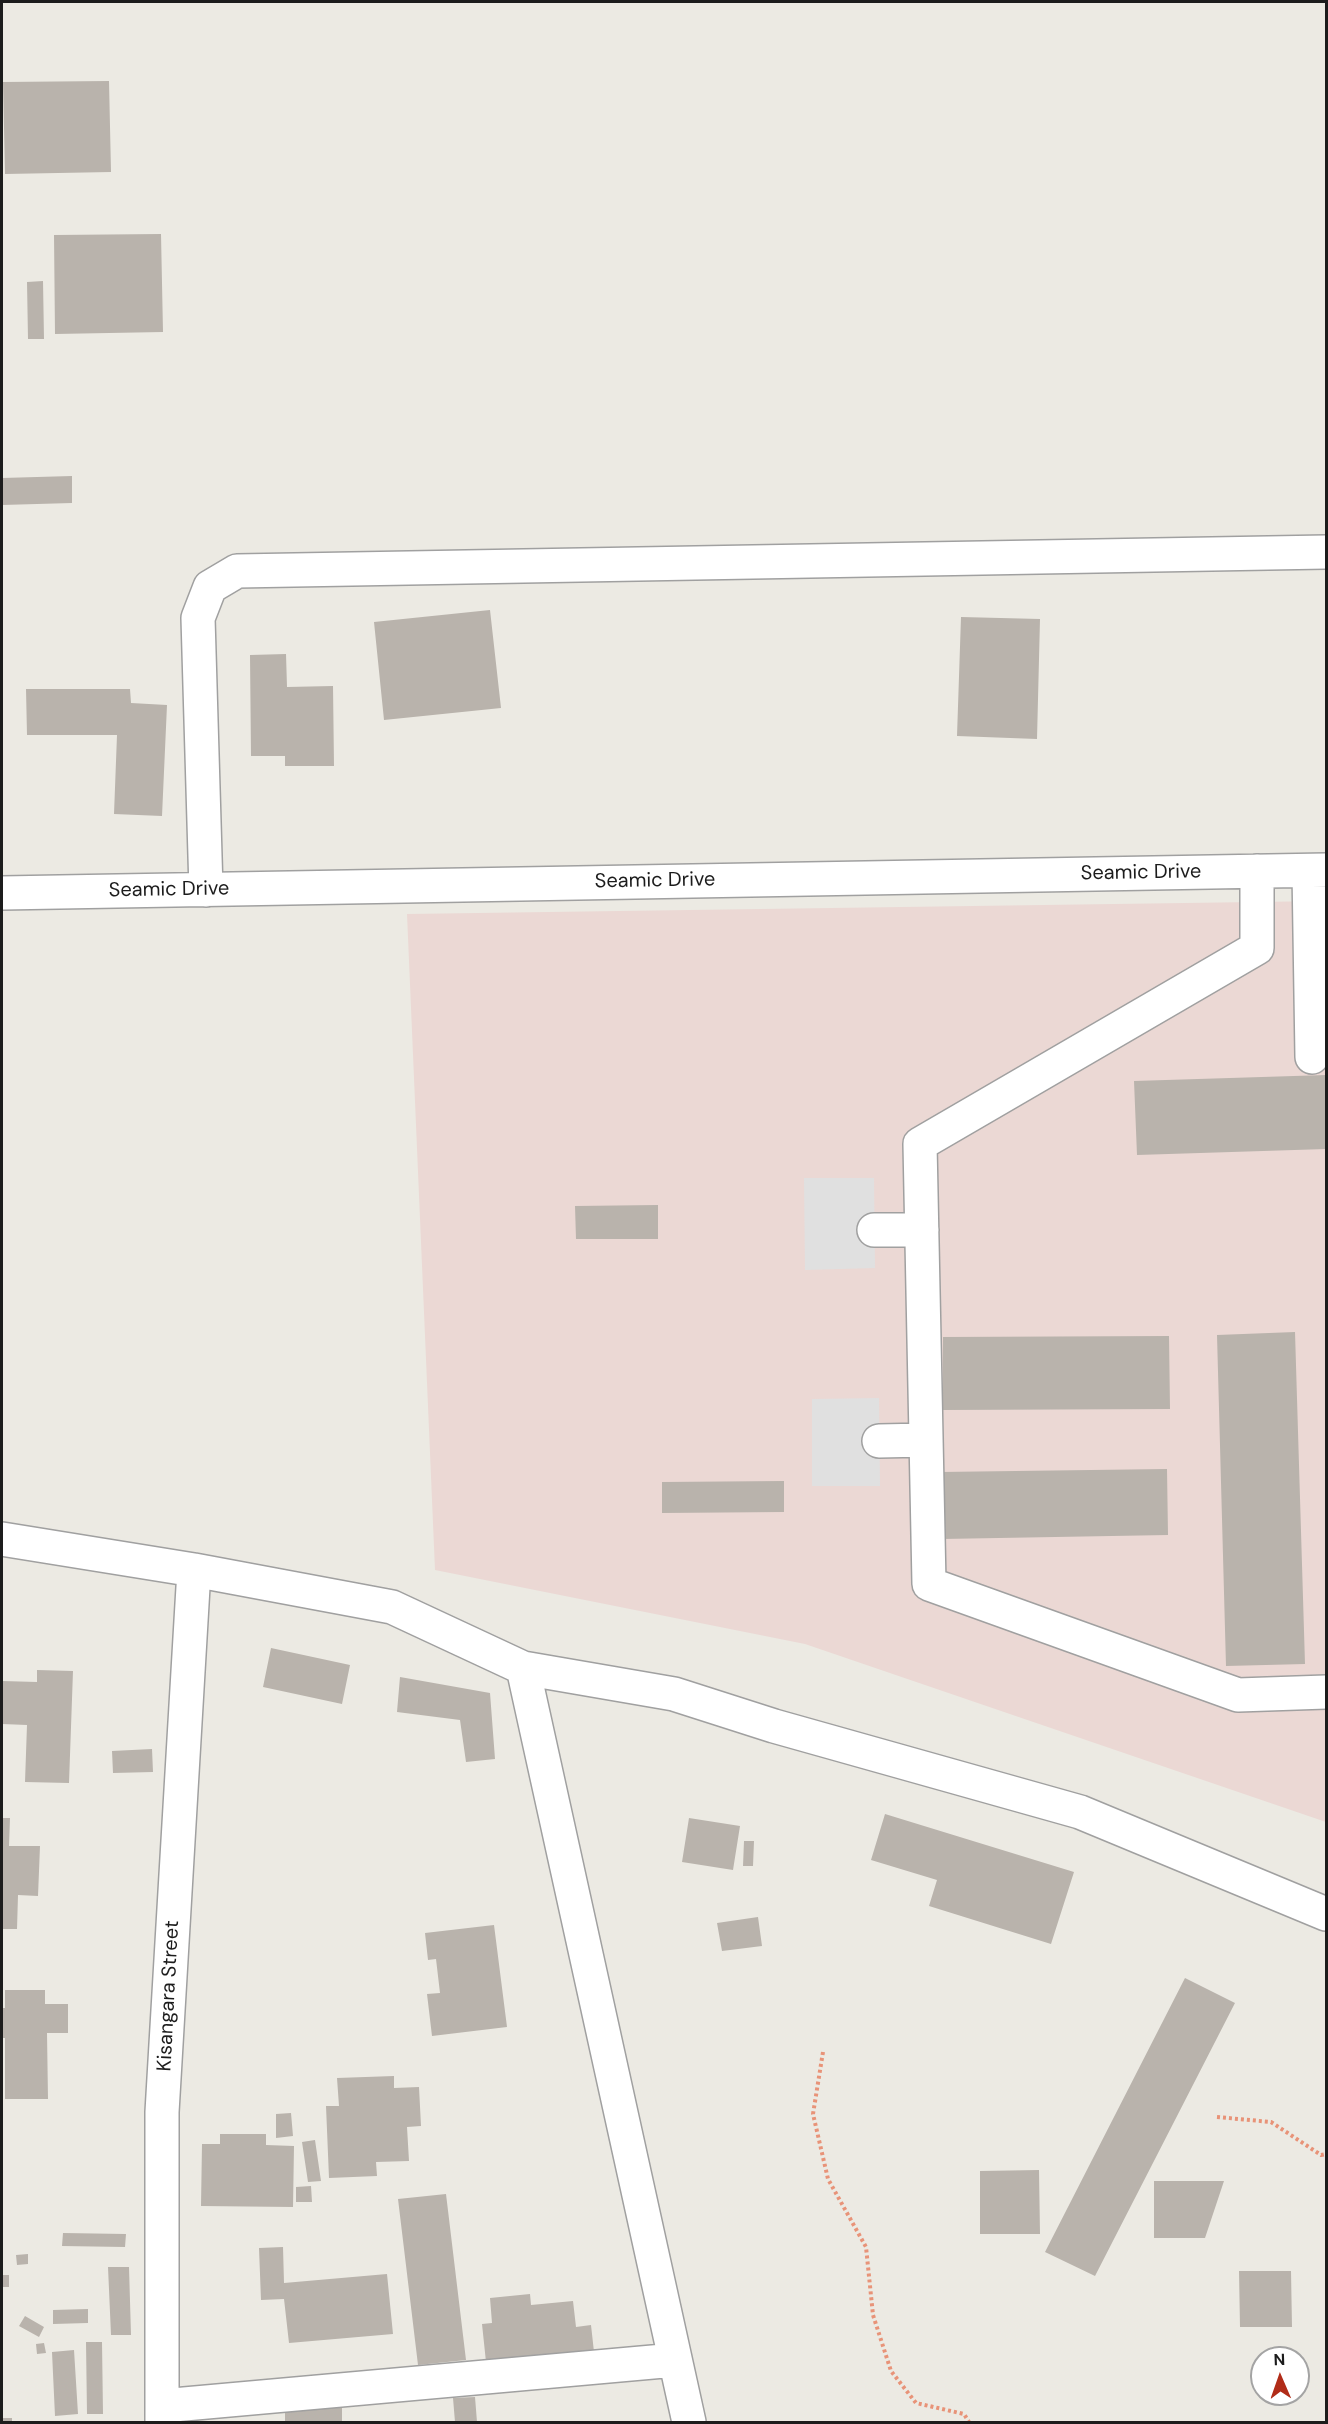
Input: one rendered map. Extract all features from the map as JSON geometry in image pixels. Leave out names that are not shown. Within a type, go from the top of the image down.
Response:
[{"type":"street","points":[[206,890],[198,618],[210,587],[237,571],[1326,552]]},
{"type":"street","points":[[1257,870],[1257,948],[920,1144],[929,1584],[1238,1695],[1326,1692]]},
{"type":"street","points":[[1312,1057],[1318,870]]},
{"type":"street","name":"Seamic Drive","points":[[2,892],[1318,870]]},
{"type":"street","points":[[874,1230],[922,1230]]},
{"type":"street","points":[[879,1441],[926,1440]]},
{"type":"street","points":[[2,1539],[194,1570],[392,1607],[523,1668],[674,1695],[774,1726],[1080,1812],[1326,1914]]},
{"type":"street","name":"Kisangara Street","points":[[162,2414],[162,2112],[194,1570]]},
{"type":"street","points":[[523,1668],[689,2422]]},
{"type":"street","points":[[162,2414],[675,2360]]},
{"type":"path","points":[[823,2052],[813,2114],[828,2179],[866,2247],[873,2315],[891,2371],[916,2403],[964,2414],[969,2422]]},
{"type":"path","points":[[1217,2117],[1270,2122],[1321,2155],[1326,2154]]},
{"type":"shaded area","points":[[1326,901],[1326,1822],[805,1644],[435,1570],[407,914]]},
{"type":"shaded area","points":[[804,1178],[874,1178],[875,1268],[805,1270]]},
{"type":"shaded area","points":[[879,1398],[880,1486],[812,1486],[812,1399]]},
{"type":"building","points":[[109,81],[111,172],[5,174],[3,82]]},
{"type":"building","points":[[161,234],[163,332],[55,334],[54,235]]},
{"type":"building","points":[[43,281],[44,339],[28,339],[27,282]]},
{"type":"building","points":[[72,476],[72,503],[2,505],[2,478]]},
{"type":"building","points":[[490,610],[501,708],[384,720],[374,622]]},
{"type":"building","points":[[961,617],[1040,619],[1037,739],[957,736]]},
{"type":"building","points":[[286,654],[287,687],[333,686],[334,766],[285,766],[285,756],[251,756],[250,655]]},
{"type":"building","points":[[26,689],[130,689],[131,703],[167,705],[162,816],[114,814],[117,735],[27,735]]},
{"type":"building","points":[[1326,1075],[1326,1149],[1137,1155],[1134,1081]]},
{"type":"building","points":[[658,1205],[658,1239],[576,1239],[575,1206]]},
{"type":"building","points":[[1295,1332],[1305,1664],[1226,1666],[1217,1335]]},
{"type":"building","points":[[1169,1336],[1170,1409],[943,1410],[943,1337]]},
{"type":"building","points":[[1167,1469],[1168,1535],[942,1539],[940,1472]]},
{"type":"building","points":[[784,1481],[784,1512],[662,1513],[662,1482]]},
{"type":"building","points":[[271,1648],[350,1665],[342,1704],[263,1687]]},
{"type":"building","points":[[37,1670],[73,1671],[69,1783],[25,1782],[27,1725],[2,1724],[2,1681],[37,1682]]},
{"type":"building","points":[[400,1677],[490,1693],[495,1759],[466,1762],[460,1720],[397,1712]]},
{"type":"building","points":[[152,1749],[153,1772],[113,1773],[112,1751]]},
{"type":"building","points":[[885,1814],[1074,1872],[1051,1944],[929,1906],[937,1880],[871,1860]]},
{"type":"building","points":[[2,1818],[10,1818],[9,1846],[40,1846],[38,1896],[18,1895],[17,1929],[2,1929]]},
{"type":"building","points":[[689,1818],[740,1826],[733,1870],[682,1862]]},
{"type":"building","points":[[744,1841],[754,1841],[753,1866],[743,1866]]},
{"type":"building","points":[[758,1917],[762,1946],[722,1951],[717,1923]]},
{"type":"building","points":[[494,1925],[507,2027],[432,2036],[427,1994],[440,1993],[436,1959],[428,1960],[425,1933]]},
{"type":"building","points":[[1185,1978],[1235,2003],[1095,2276],[1045,2252]]},
{"type":"building","points":[[5,1990],[45,1990],[45,2004],[68,2004],[68,2033],[47,2033],[48,2099],[5,2099],[5,2038],[2,2038],[2,2008],[5,2008]]},
{"type":"building","points":[[394,2076],[394,2088],[419,2087],[421,2126],[407,2127],[409,2161],[376,2162],[377,2176],[329,2178],[326,2106],[339,2106],[337,2078]]},
{"type":"building","points":[[291,2113],[293,2136],[276,2138],[276,2114]]},
{"type":"building","points":[[220,2134],[266,2134],[266,2145],[294,2146],[293,2207],[201,2206],[202,2144],[220,2144]]},
{"type":"building","points":[[315,2140],[321,2181],[308,2182],[302,2142]]},
{"type":"building","points":[[1039,2170],[1040,2234],[980,2234],[980,2171]]},
{"type":"building","points":[[1154,2181],[1224,2181],[1205,2238],[1154,2238]]},
{"type":"building","points":[[311,2186],[312,2202],[296,2202],[296,2187]]},
{"type":"building","points":[[446,2194],[466,2360],[418,2365],[398,2199]]},
{"type":"building","points":[[63,2233],[126,2234],[125,2247],[62,2246]]},
{"type":"building","points":[[283,2247],[284,2283],[387,2274],[393,2334],[289,2343],[284,2299],[261,2300],[259,2248]]},
{"type":"building","points":[[28,2254],[28,2264],[17,2265],[16,2255]]},
{"type":"building","points":[[108,2267],[129,2267],[131,2335],[111,2335]]},
{"type":"building","points":[[1239,2271],[1291,2271],[1292,2327],[1240,2327]]},
{"type":"building","points":[[2,2275],[9,2275],[9,2287],[2,2287]]},
{"type":"building","points":[[530,2294],[531,2305],[573,2301],[576,2327],[591,2325],[594,2352],[486,2362],[482,2324],[492,2323],[490,2298]]},
{"type":"building","points":[[88,2309],[88,2323],[53,2324],[53,2310]]},
{"type":"building","points":[[25,2316],[44,2327],[39,2337],[19,2326]]},
{"type":"building","points":[[86,2342],[102,2342],[103,2414],[87,2414]]},
{"type":"building","points":[[44,2343],[46,2353],[37,2354],[36,2344]]},
{"type":"building","points":[[74,2350],[78,2414],[55,2416],[52,2352]]},
{"type":"building","points":[[475,2397],[477,2422],[455,2422],[453,2398]]},
{"type":"building","points":[[342,2403],[342,2422],[285,2422],[285,2404]]},
{"type":"building","points":[[2,2418],[12,2418],[12,2422],[2,2422]]}]
